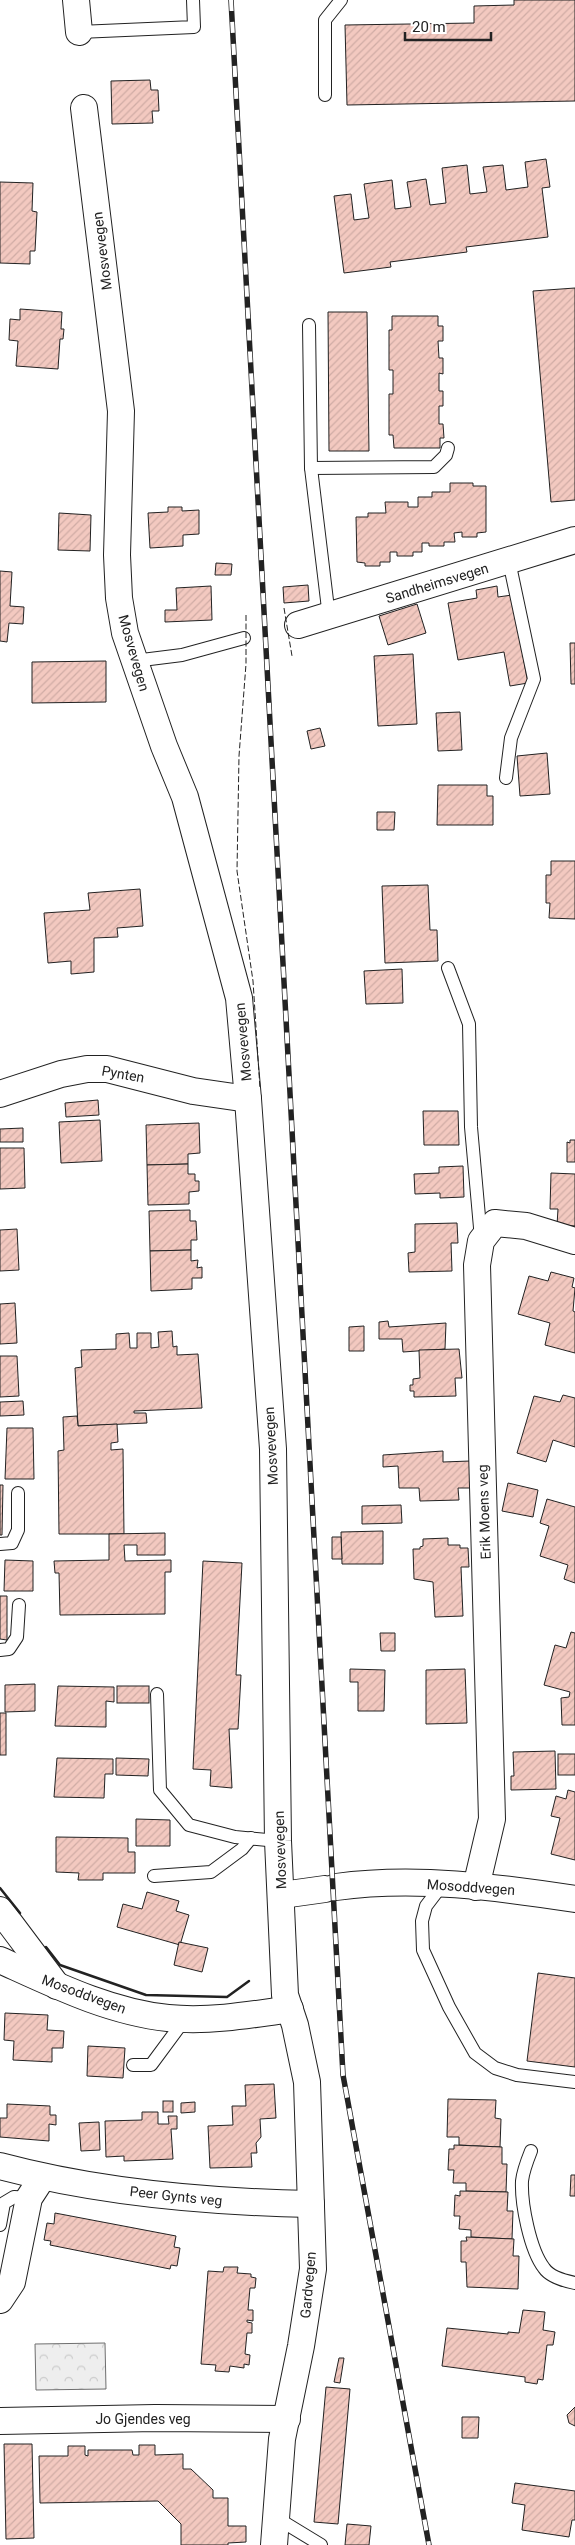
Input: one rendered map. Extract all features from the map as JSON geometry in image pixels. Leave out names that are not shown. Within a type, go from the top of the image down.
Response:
[{"type":"street","points":[[76,0],[79,32]]},
{"type":"street","name":"Mosvevegen","points":[[84,108],[121,411],[117,555],[125,633],[184,797],[239,998],[248,1099],[272,1449],[278,1841],[287,2002]]},
{"type":"street","name":"Sandheimsvegen","points":[[298,625],[575,540]]},
{"type":"street","name":"Pynten","points":[[0,1094],[61,1074],[87,1069],[108,1070],[193,1091],[248,1099]]},
{"type":"street","points":[[481,1241],[495,1223],[526,1226],[575,1241]]},
{"type":"street","name":"Erik Moens veg","points":[[476,1887],[492,1819],[477,1265],[481,1241]]},
{"type":"street","name":"Mosoddvegen","points":[[282,1896],[370,1882],[505,1888],[575,1899]]},
{"type":"street","points":[[0,1910],[58,1986]]},
{"type":"street","name":"Mosoddvegen","points":[[0,1960],[58,1986],[122,2009],[168,2018],[241,2016],[287,2002]]},
{"type":"street","name":"Gardvegen","points":[[274,2545],[275,2517],[287,2419],[313,2269],[307,2082],[287,2002]]},
{"type":"street","name":"Peer Gynts veg","points":[[0,2166],[35,2188],[153,2194],[255,2203],[311,2204]]},
{"type":"street","points":[[0,2300],[12,2282],[35,2188]]},
{"type":"street","name":"Jo Gjendes veg","points":[[0,2421],[155,2418],[287,2419]]},
{"type":"lane","points":[[79,32],[194,26],[192,0]]},
{"type":"lane","points":[[325,95],[325,20],[341,0]]},
{"type":"lane","points":[[309,324],[310,468],[329,617]]},
{"type":"lane","points":[[310,468],[434,467],[446,455],[448,448]]},
{"type":"lane","points":[[506,778],[511,738],[534,679],[509,561]]},
{"type":"lane","points":[[134,661],[182,655],[244,638]]},
{"type":"lane","points":[[448,968],[468,1024],[471,1127],[481,1241]]},
{"type":"lane","points":[[0,1544],[12,1543],[18,1530],[18,1493]]},
{"type":"lane","points":[[0,1650],[9,1649],[17,1637],[19,1606]]},
{"type":"lane","points":[[157,1694],[160,1790],[189,1825],[251,1838],[278,1841]]},
{"type":"lane","points":[[154,1876],[210,1872],[242,1849],[251,1838]]},
{"type":"lane","points":[[442,1884],[426,1906],[422,1921],[423,1950],[448,2007],[475,2053],[495,2068],[517,2075],[575,2082]]},
{"type":"lane","points":[[133,2065],[151,2065],[185,2018]]},
{"type":"lane","points":[[531,2151],[522,2181],[523,2198],[536,2256],[544,2270],[557,2278],[575,2283]]},
{"type":"lane","points":[[0,2224],[4,2203],[35,2188]]},
{"type":"lane","points":[[275,2517],[321,2545]]},
{"type":"green space","points":[[105,2343],[106,2389],[36,2390],[35,2344]]},
{"type":"building","points":[[514,0],[575,0],[575,101],[347,105],[345,25],[474,23],[474,6],[514,5]]},
{"type":"building","points":[[150,80],[151,90],[158,90],[159,111],[152,111],[153,123],[112,124],[111,81]]},
{"type":"building","points":[[546,159],[550,187],[542,188],[548,237],[466,247],[467,252],[390,262],[391,267],[344,273],[334,196],[351,194],[354,220],[369,218],[364,184],[392,180],[395,209],[411,207],[407,182],[426,179],[430,205],[446,203],[442,168],[467,165],[470,194],[487,192],[483,167],[503,165],[506,190],[528,187],[525,162]]},
{"type":"building","points":[[0,182],[33,183],[32,211],[37,212],[35,251],[30,251],[30,264],[0,263]]},
{"type":"building","points":[[575,288],[575,500],[551,502],[533,291]]},
{"type":"building","points":[[20,309],[62,312],[61,329],[64,329],[63,339],[60,339],[58,369],[16,366],[18,341],[9,340],[10,319],[20,320]]},
{"type":"building","points":[[328,312],[367,312],[369,451],[329,451]]},
{"type":"building","points":[[392,316],[438,316],[438,326],[443,326],[443,341],[438,341],[439,358],[443,358],[443,374],[439,373],[439,391],[443,391],[443,406],[439,406],[439,424],[443,424],[444,438],[440,438],[440,448],[394,448],[393,435],[389,435],[389,394],[393,394],[393,370],[389,370],[389,330],[392,330]]},
{"type":"building","points":[[450,483],[473,483],[473,486],[486,486],[486,532],[477,533],[477,537],[462,537],[462,532],[454,533],[455,542],[444,542],[444,546],[429,546],[429,543],[422,543],[422,552],[413,552],[413,556],[397,556],[397,552],[390,552],[390,562],[380,562],[380,566],[365,566],[365,563],[357,562],[356,517],[368,517],[368,513],[386,513],[385,502],[408,502],[408,507],[418,507],[418,497],[432,497],[432,492],[450,492]]},
{"type":"building","points":[[168,507],[182,507],[182,511],[199,510],[199,534],[183,535],[183,546],[150,548],[148,513],[168,512]]},
{"type":"building","points":[[59,513],[91,515],[90,551],[58,550]]},
{"type":"building","points":[[216,563],[232,564],[231,575],[215,575]]},
{"type":"building","points":[[0,571],[12,572],[10,606],[24,607],[23,624],[9,623],[7,642],[0,641]]},
{"type":"building","points":[[308,585],[309,601],[284,603],[283,587]]},
{"type":"building","points":[[211,586],[212,620],[165,622],[165,610],[177,610],[176,588]]},
{"type":"building","points":[[497,586],[498,597],[512,595],[528,683],[510,686],[504,652],[458,660],[448,603],[477,598],[476,590]]},
{"type":"building","points":[[417,604],[426,633],[388,645],[379,616]]},
{"type":"building","points":[[570,643],[575,643],[575,684],[571,684]]},
{"type":"building","points":[[413,654],[417,724],[378,726],[374,656]]},
{"type":"building","points":[[106,661],[106,702],[32,703],[32,662]]},
{"type":"building","points":[[460,712],[462,750],[438,751],[436,713]]},
{"type":"building","points":[[320,728],[325,746],[311,749],[307,731]]},
{"type":"building","points":[[547,753],[550,794],[520,796],[517,756]]},
{"type":"building","points":[[438,785],[487,785],[487,796],[493,796],[493,825],[437,825]]},
{"type":"building","points":[[377,812],[395,812],[394,830],[377,830]]},
{"type":"building","points":[[551,861],[575,861],[575,919],[549,918],[550,903],[546,903],[546,875],[551,875]]},
{"type":"building","points":[[428,885],[430,930],[437,930],[438,961],[385,963],[382,886]]},
{"type":"building","points":[[140,889],[143,926],[117,928],[118,937],[94,938],[94,972],[71,974],[71,961],[48,963],[44,913],[90,910],[88,893]]},
{"type":"building","points":[[402,969],[403,1003],[366,1004],[364,971]]},
{"type":"building","points":[[98,1100],[99,1115],[66,1117],[65,1103]]},
{"type":"building","points":[[423,1111],[458,1111],[459,1145],[424,1145]]},
{"type":"building","points":[[100,1120],[102,1161],[61,1163],[59,1122]]},
{"type":"building","points":[[199,1123],[200,1153],[188,1154],[188,1164],[147,1165],[146,1125]]},
{"type":"building","points":[[23,1128],[23,1142],[0,1142],[0,1129]]},
{"type":"building","points":[[570,1140],[575,1140],[575,1162],[567,1162],[567,1142],[570,1143]]},
{"type":"building","points":[[0,1148],[24,1148],[25,1188],[0,1189]]},
{"type":"building","points":[[188,1164],[188,1174],[195,1174],[195,1181],[199,1181],[199,1191],[189,1192],[189,1204],[148,1205],[147,1165]]},
{"type":"building","points":[[463,1166],[464,1197],[440,1198],[440,1193],[415,1194],[414,1174],[439,1173],[439,1167]]},
{"type":"building","points":[[551,1173],[575,1174],[575,1226],[557,1225],[558,1209],[550,1209]]},
{"type":"building","points":[[190,1210],[190,1221],[196,1221],[197,1240],[191,1240],[191,1250],[150,1251],[149,1211]]},
{"type":"building","points":[[457,1223],[458,1243],[451,1243],[452,1271],[409,1272],[408,1253],[415,1252],[415,1224]]},
{"type":"building","points":[[17,1229],[19,1270],[0,1271],[0,1230]]},
{"type":"building","points":[[191,1250],[191,1261],[198,1260],[197,1268],[202,1267],[202,1278],[192,1278],[192,1289],[151,1291],[150,1251]]},
{"type":"building","points":[[551,1272],[574,1278],[572,1287],[575,1288],[573,1311],[575,1312],[575,1353],[545,1345],[550,1323],[518,1314],[529,1276],[548,1281]]},
{"type":"building","points":[[15,1303],[17,1343],[0,1344],[0,1304]]},
{"type":"building","points":[[388,1321],[389,1327],[446,1323],[445,1349],[403,1352],[402,1339],[379,1339],[379,1322]]},
{"type":"building","points":[[364,1326],[364,1351],[349,1351],[349,1327]]},
{"type":"building","points":[[172,1331],[173,1347],[177,1346],[177,1355],[198,1354],[202,1408],[134,1411],[134,1413],[146,1413],[147,1423],[78,1426],[75,1368],[82,1367],[81,1350],[116,1349],[116,1334],[129,1333],[130,1348],[137,1348],[137,1333],[151,1333],[151,1348],[159,1347],[158,1332]]},
{"type":"building","points":[[459,1349],[462,1378],[455,1378],[456,1396],[414,1397],[414,1391],[410,1391],[410,1385],[413,1385],[413,1379],[420,1378],[419,1350]]},
{"type":"building","points":[[0,1356],[17,1356],[19,1396],[0,1397]]},
{"type":"building","points":[[563,1395],[575,1398],[575,1447],[553,1440],[546,1462],[517,1453],[534,1396],[560,1402]]},
{"type":"building","points":[[23,1401],[24,1415],[0,1416],[0,1402]]},
{"type":"building","points":[[77,1416],[78,1426],[117,1424],[118,1442],[111,1443],[111,1450],[123,1449],[124,1534],[59,1534],[58,1451],[64,1450],[63,1417]]},
{"type":"building","points":[[7,1428],[33,1428],[34,1479],[5,1479]]},
{"type":"building","points":[[443,1451],[443,1462],[470,1461],[471,1488],[458,1488],[459,1500],[420,1501],[419,1488],[399,1488],[398,1466],[383,1467],[383,1455]]},
{"type":"building","points":[[508,1483],[538,1490],[533,1517],[502,1511]]},
{"type":"building","points":[[0,1485],[3,1485],[2,1535],[0,1535]]},
{"type":"building","points":[[547,1499],[575,1507],[575,1583],[564,1579],[568,1565],[540,1556],[549,1526],[540,1523]]},
{"type":"building","points":[[401,1505],[402,1523],[362,1524],[362,1506]]},
{"type":"building","points":[[383,1531],[383,1564],[342,1564],[341,1532]]},
{"type":"building","points":[[165,1533],[165,1555],[137,1555],[137,1545],[124,1545],[125,1561],[171,1560],[171,1572],[165,1572],[165,1614],[60,1615],[59,1573],[55,1573],[54,1561],[109,1560],[109,1534]]},
{"type":"building","points":[[332,1537],[341,1537],[342,1559],[332,1559]]},
{"type":"building","points":[[448,1538],[448,1545],[460,1545],[460,1548],[468,1548],[469,1567],[461,1567],[463,1616],[435,1617],[433,1582],[414,1579],[413,1549],[420,1549],[423,1546],[423,1539]]},
{"type":"building","points":[[5,1560],[33,1561],[33,1591],[4,1591]]},
{"type":"building","points":[[203,1561],[242,1563],[236,1675],[241,1675],[238,1729],[229,1729],[232,1788],[210,1786],[211,1770],[193,1769]]},
{"type":"building","points":[[0,1596],[7,1596],[7,1640],[0,1639]]},
{"type":"building","points":[[571,1632],[575,1633],[575,1725],[562,1725],[561,1698],[569,1697],[570,1692],[544,1685],[555,1645],[566,1648]]},
{"type":"building","points":[[380,1633],[395,1633],[395,1651],[381,1651]]},
{"type":"building","points":[[350,1669],[385,1670],[384,1711],[358,1711],[358,1682],[350,1682]]},
{"type":"building","points":[[465,1669],[467,1723],[426,1724],[426,1670]]},
{"type":"building","points":[[35,1684],[35,1711],[5,1712],[5,1685]]},
{"type":"building","points":[[58,1686],[114,1687],[114,1702],[106,1701],[106,1727],[55,1726]]},
{"type":"building","points":[[117,1686],[149,1686],[149,1703],[117,1703]]},
{"type":"building","points":[[0,1713],[6,1713],[6,1755],[0,1755]]},
{"type":"building","points":[[555,1751],[556,1789],[511,1790],[511,1776],[514,1776],[513,1752]]},
{"type":"building","points":[[558,1754],[575,1754],[575,1775],[558,1775]]},
{"type":"building","points":[[57,1758],[113,1759],[113,1774],[105,1774],[104,1798],[54,1797]]},
{"type":"building","points":[[116,1758],[149,1759],[148,1776],[116,1775]]},
{"type":"building","points":[[568,1790],[575,1792],[575,1860],[551,1854],[560,1818],[551,1816],[556,1796],[566,1799]]},
{"type":"building","points":[[136,1819],[170,1820],[170,1846],[136,1846]]},
{"type":"building","points":[[56,1837],[128,1838],[128,1852],[135,1852],[135,1873],[103,1873],[103,1880],[78,1880],[79,1873],[56,1872]]},
{"type":"building","points":[[147,1892],[179,1901],[176,1911],[189,1915],[180,1945],[117,1927],[123,1904],[142,1909]]},
{"type":"building","points":[[179,1942],[208,1948],[202,1972],[174,1965]]},
{"type":"building","points":[[538,1973],[575,1978],[575,2067],[527,2061]]},
{"type":"building","points":[[5,2013],[48,2015],[47,2030],[64,2031],[63,2048],[52,2048],[52,2062],[13,2060],[14,2041],[4,2040]]},
{"type":"building","points":[[88,2046],[125,2048],[123,2078],[87,2076]]},
{"type":"building","points":[[274,2084],[276,2118],[260,2119],[261,2137],[256,2143],[257,2153],[251,2153],[252,2167],[210,2168],[208,2126],[233,2125],[232,2106],[246,2106],[245,2085]]},
{"type":"building","points":[[448,2099],[496,2100],[495,2118],[501,2119],[500,2147],[459,2145],[459,2137],[447,2137]]},
{"type":"building","points":[[163,2101],[173,2101],[173,2112],[163,2112]]},
{"type":"building","points":[[195,2102],[195,2112],[181,2113],[181,2103]]},
{"type":"building","points":[[7,2104],[50,2106],[50,2115],[56,2115],[56,2125],[49,2124],[49,2141],[0,2137],[0,2118],[7,2118]]},
{"type":"building","points":[[142,2112],[158,2112],[158,2124],[169,2124],[168,2116],[177,2116],[177,2129],[171,2129],[173,2159],[124,2161],[124,2156],[106,2157],[105,2121],[142,2120]]},
{"type":"building","points":[[99,2122],[100,2150],[81,2151],[79,2123]]},
{"type":"building","points":[[454,2145],[502,2147],[502,2164],[507,2164],[506,2192],[466,2191],[466,2183],[453,2183],[454,2170],[448,2170],[449,2149],[454,2149]]},
{"type":"building","points":[[571,2175],[575,2175],[575,2196],[570,2196]]},
{"type":"building","points":[[460,2191],[508,2192],[507,2211],[513,2211],[512,2239],[471,2237],[471,2230],[459,2229],[460,2216],[454,2216],[455,2195],[460,2196]]},
{"type":"building","points":[[55,2213],[176,2236],[174,2247],[180,2248],[177,2266],[171,2265],[170,2269],[50,2245],[51,2241],[44,2240],[47,2223],[54,2224]]},
{"type":"building","points":[[466,2237],[514,2239],[513,2256],[519,2256],[518,2289],[467,2287],[466,2262],[461,2262],[461,2241],[467,2241]]},
{"type":"building","points":[[224,2267],[238,2267],[237,2273],[251,2274],[251,2277],[256,2278],[255,2288],[250,2288],[248,2310],[253,2310],[253,2321],[247,2320],[247,2322],[252,2323],[252,2333],[247,2333],[245,2354],[250,2355],[249,2365],[244,2364],[244,2368],[230,2366],[229,2372],[215,2371],[216,2365],[201,2364],[208,2271],[223,2272]]},
{"type":"building","points":[[523,2310],[545,2312],[543,2330],[555,2332],[553,2345],[547,2345],[543,2380],[538,2379],[537,2384],[525,2382],[525,2377],[442,2366],[447,2328],[508,2334],[508,2332],[519,2333]]},
{"type":"building","points":[[339,2358],[344,2358],[340,2383],[334,2382]]},
{"type":"building","points":[[326,2387],[350,2389],[338,2524],[314,2522]]},
{"type":"building","points":[[575,2407],[575,2426],[569,2423],[567,2415]]},
{"type":"building","points":[[462,2417],[479,2417],[478,2438],[462,2438]]},
{"type":"building","points":[[4,2444],[32,2444],[34,2538],[6,2539]]},
{"type":"building","points":[[139,2445],[155,2445],[155,2455],[183,2454],[183,2469],[191,2469],[213,2490],[213,2498],[228,2498],[228,2526],[246,2526],[246,2542],[228,2543],[228,2545],[181,2545],[181,2524],[158,2501],[40,2503],[39,2456],[68,2456],[68,2446],[85,2446],[85,2455],[88,2456],[88,2450],[132,2450],[133,2455],[139,2455]]},
{"type":"building","points":[[515,2483],[575,2491],[575,2520],[572,2520],[569,2537],[522,2530],[525,2505],[512,2503]]},
{"type":"building","points":[[347,2524],[371,2526],[369,2545],[345,2545]]},
{"type":"railway","points":[[231,0],[343,2075],[429,2545]]},
{"type":"fence","points":[[284,608],[292,656]]},
{"type":"fence","points":[[246,615],[246,664],[239,756],[237,871],[253,981],[260,1089]]},
{"type":"wall","points":[[0,1888],[20,1913]]},
{"type":"wall","points":[[46,1947],[60,1965],[146,1995],[227,1997],[249,1981]]}]
